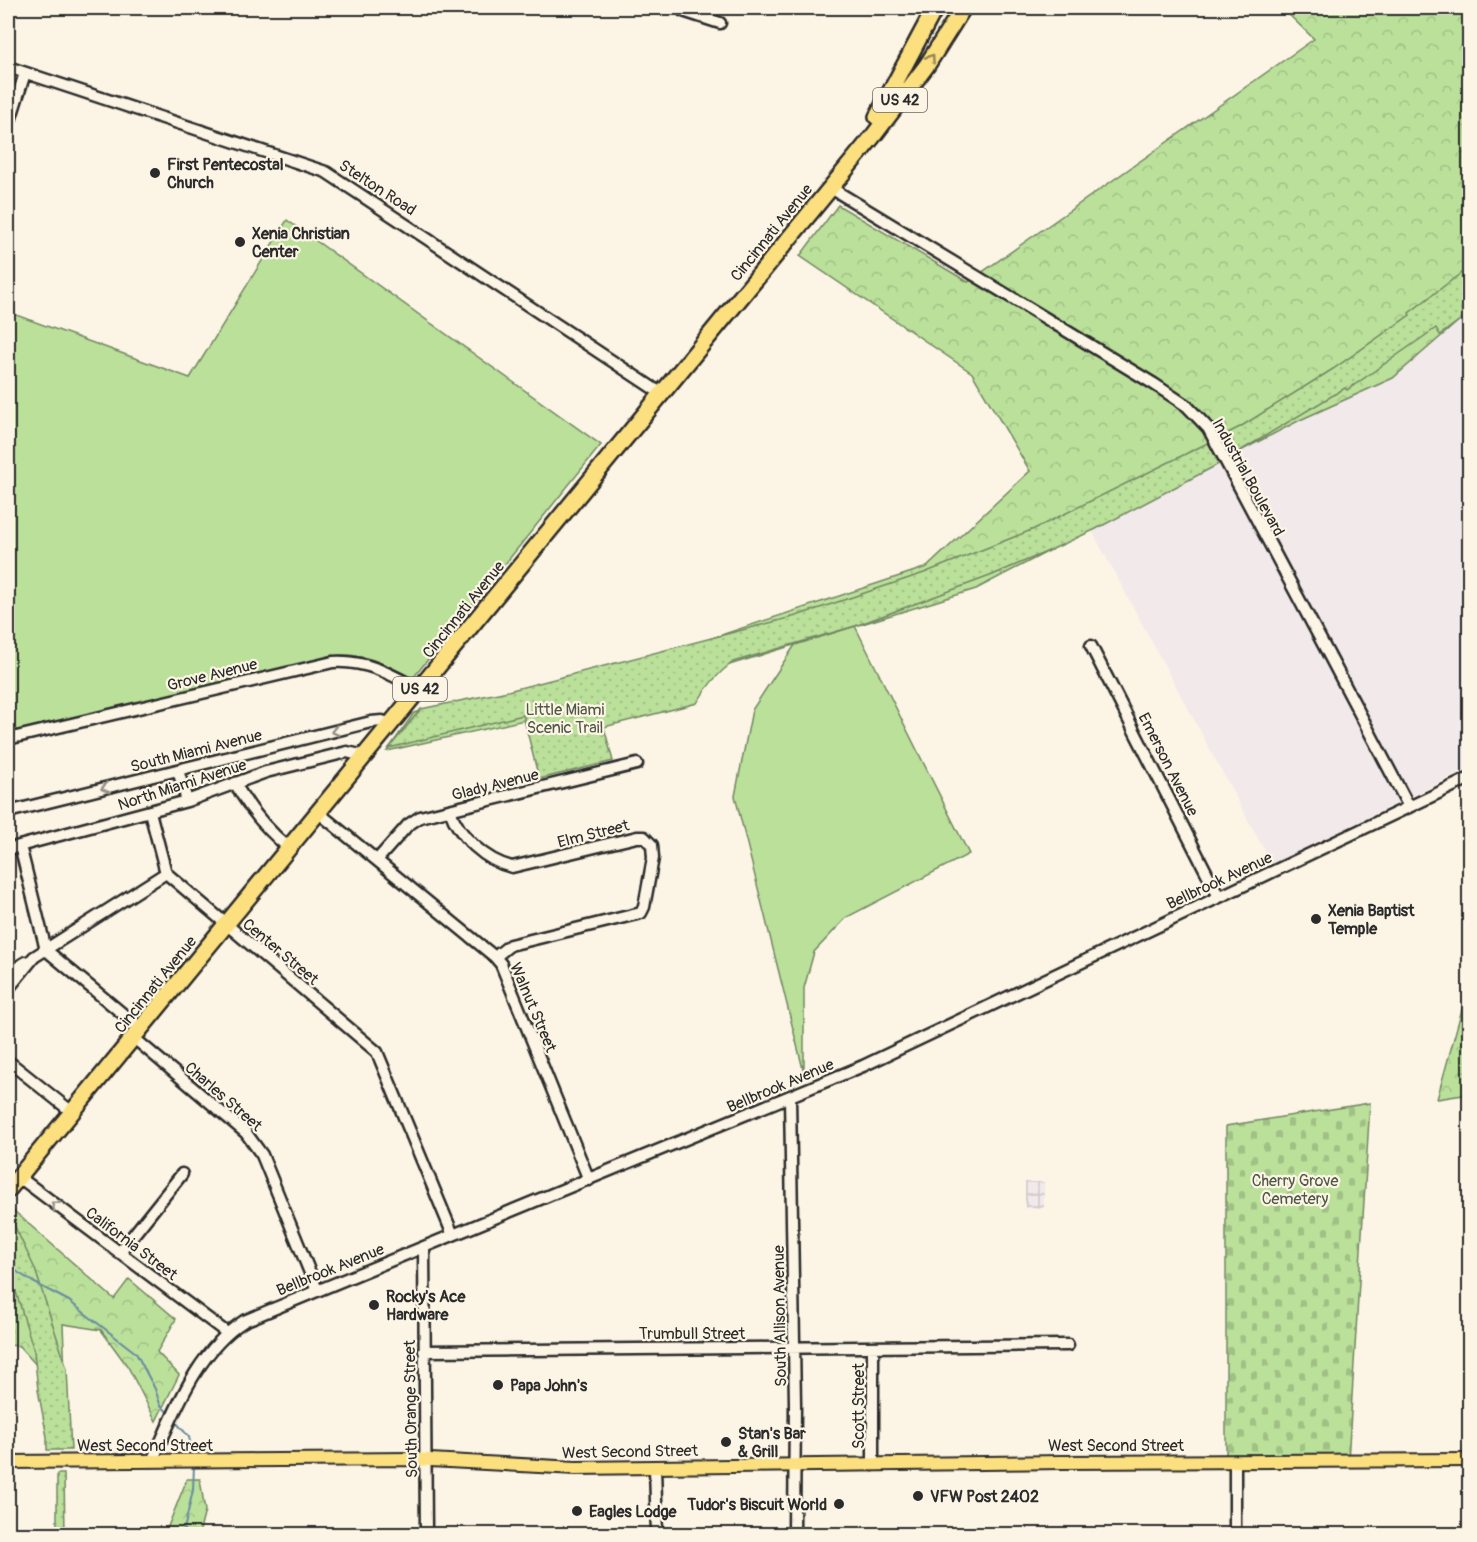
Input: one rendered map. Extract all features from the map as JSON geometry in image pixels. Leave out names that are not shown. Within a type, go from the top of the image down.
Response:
[{"type":"highway","name":"Cincinnati Avenue","points":[[831,188],[887,100],[935,8]]},
{"type":"highway","name":"Cincinnati Avenue","points":[[8,1190],[874,135],[927,65],[963,8]]},
{"type":"main road","name":"West Second Street","points":[[8,1462],[426,1460],[549,1468],[1470,1460]]},
{"type":"street","points":[[684,8],[684,11],[690,14],[720,22]]},
{"type":"street","name":"Stelton Road","points":[[8,67],[326,172],[662,394]]},
{"type":"street","points":[[8,127],[25,73]]},
{"type":"street","name":"Industrial Boulevard","points":[[831,188],[1154,384],[1187,406],[1208,428],[1371,731],[1409,807]]},
{"type":"street","name":"Emerson Avenue","points":[[1091,646],[1219,897]]},
{"type":"street","name":"Grove Avenue","points":[[8,739],[333,662],[354,662],[372,666],[420,690]]},
{"type":"street","name":"South Miami Avenue","points":[[8,812],[371,722],[382,721],[392,724]]},
{"type":"street","name":"North Miami Avenue","points":[[8,849],[187,801],[266,772],[347,752],[365,756]]},
{"type":"street","name":"Glady Avenue","points":[[377,860],[412,821],[637,764]]},
{"type":"street","points":[[178,770],[187,801]]},
{"type":"street","name":"Bellbrook Avenue","points":[[152,1461],[195,1373],[227,1333],[250,1317],[863,1066],[1470,778]]},
{"type":"street","points":[[236,783],[245,800],[267,829],[290,849]]},
{"type":"street","name":"Elm Street","points":[[450,810],[456,825],[471,843],[496,862],[512,867],[637,837],[644,837],[652,844],[652,867],[644,907],[640,913],[510,945],[495,957]]},
{"type":"street","points":[[8,973],[166,873],[150,812]]},
{"type":"street","name":"Walnut Street","points":[[319,813],[495,957],[503,968],[589,1180]]},
{"type":"street","points":[[20,846],[46,950]]},
{"type":"street","name":"Center Street","points":[[166,873],[377,1052],[453,1234]]},
{"type":"street","name":"Charles Street","points":[[46,950],[255,1143],[316,1290]]},
{"type":"street","points":[[8,989],[34,957]]},
{"type":"street","points":[[8,1060],[72,1112]]},
{"type":"street","name":"South Allison Avenue","points":[[790,1097],[794,1534]]},
{"type":"street","points":[[119,1253],[182,1174]]},
{"type":"street","name":"California Street","points":[[19,1176],[227,1333]]},
{"type":"street","name":"South Orange Street","points":[[424,1247],[426,1534]]},
{"type":"street","name":"Trumbull Street","points":[[424,1351],[1068,1345]]},
{"type":"street","name":"Scott Street","points":[[873,1347],[873,1464]]},
{"type":"street","points":[[1235,1461],[1235,1534]]},
{"type":"street","points":[[655,1467],[657,1534]]},
{"type":"shaded area","points":[[1469,312],[1469,768],[1272,864],[1091,529],[1300,420],[1393,378]]},
{"type":"shaded area","points":[[1025,1182],[1044,1182],[1044,1208],[1025,1208]]},
{"type":"green space","points":[[1282,8],[1469,8],[1469,312],[1393,378],[1300,420],[976,589],[622,698],[387,751],[414,713],[621,668],[927,567],[1030,471],[972,373],[800,256],[838,205],[968,282],[1314,39]]},
{"type":"green space","points":[[287,220],[601,445],[413,678],[360,656],[341,655],[8,733],[8,312],[190,378]]},
{"type":"green space","name":"Little Miami Scenic Trail","points":[[1469,267],[1469,313],[1440,335],[1436,328],[1347,390],[1345,388],[1215,466],[1096,529],[1044,553],[990,576],[855,626],[733,662],[704,691],[697,703],[604,727],[613,761],[539,779],[523,715],[389,748],[421,709],[508,691],[796,616],[924,573],[1034,529],[1240,427],[1333,369],[1410,315],[1409,313]]},
{"type":"green space","points":[[855,626],[969,854],[847,917],[814,952],[804,988],[804,1073],[735,796],[752,710],[795,645]]},
{"type":"green space","points":[[1469,984],[1469,1094],[1437,1099]]},
{"type":"green space","name":"Cherry Grove Cemetery","points":[[1370,1103],[1348,1461],[1226,1461],[1226,1126]]},
{"type":"green space","points":[[14,1211],[114,1299],[129,1279],[176,1319],[157,1352],[179,1375],[156,1421],[128,1367],[101,1330],[63,1324],[68,1448],[39,1368],[19,1346],[8,1345],[8,1218]]},
{"type":"green space","points":[[8,1212],[35,1269],[67,1369],[71,1450],[47,1450],[34,1351],[14,1285],[8,1274]]},
{"type":"green space","points":[[57,1474],[64,1474],[65,1534],[57,1534]]},
{"type":"green space","points":[[187,1479],[200,1479],[205,1511],[199,1534],[165,1534]]},
{"type":"waterway","points":[[8,1266],[69,1301],[136,1353],[155,1389],[160,1404],[169,1414]]},
{"type":"waterway","points":[[175,1421],[189,1437],[193,1457]]},
{"type":"waterway","points":[[183,1534],[193,1490],[194,1466]]},
{"type":"place","name":"First Pentecostal Church","points":[[155,173]]},
{"type":"place","name":"Xenia Christian Center","points":[[240,242]]},
{"type":"place","name":"Xenia Baptist Temple","points":[[1316,919]]},
{"type":"place","name":"Rocky's Ace Hardware","points":[[374,1305]]},
{"type":"place","name":"Papa John's","points":[[498,1385]]},
{"type":"place","name":"Stan's Bar & Grill","points":[[726,1442]]},
{"type":"place","name":"VFW Post 2402","points":[[918,1496]]},
{"type":"place","name":"Tudor's Biscuit World","points":[[839,1504]]},
{"type":"place","name":"Eagles Lodge","points":[[577,1511]]}]
